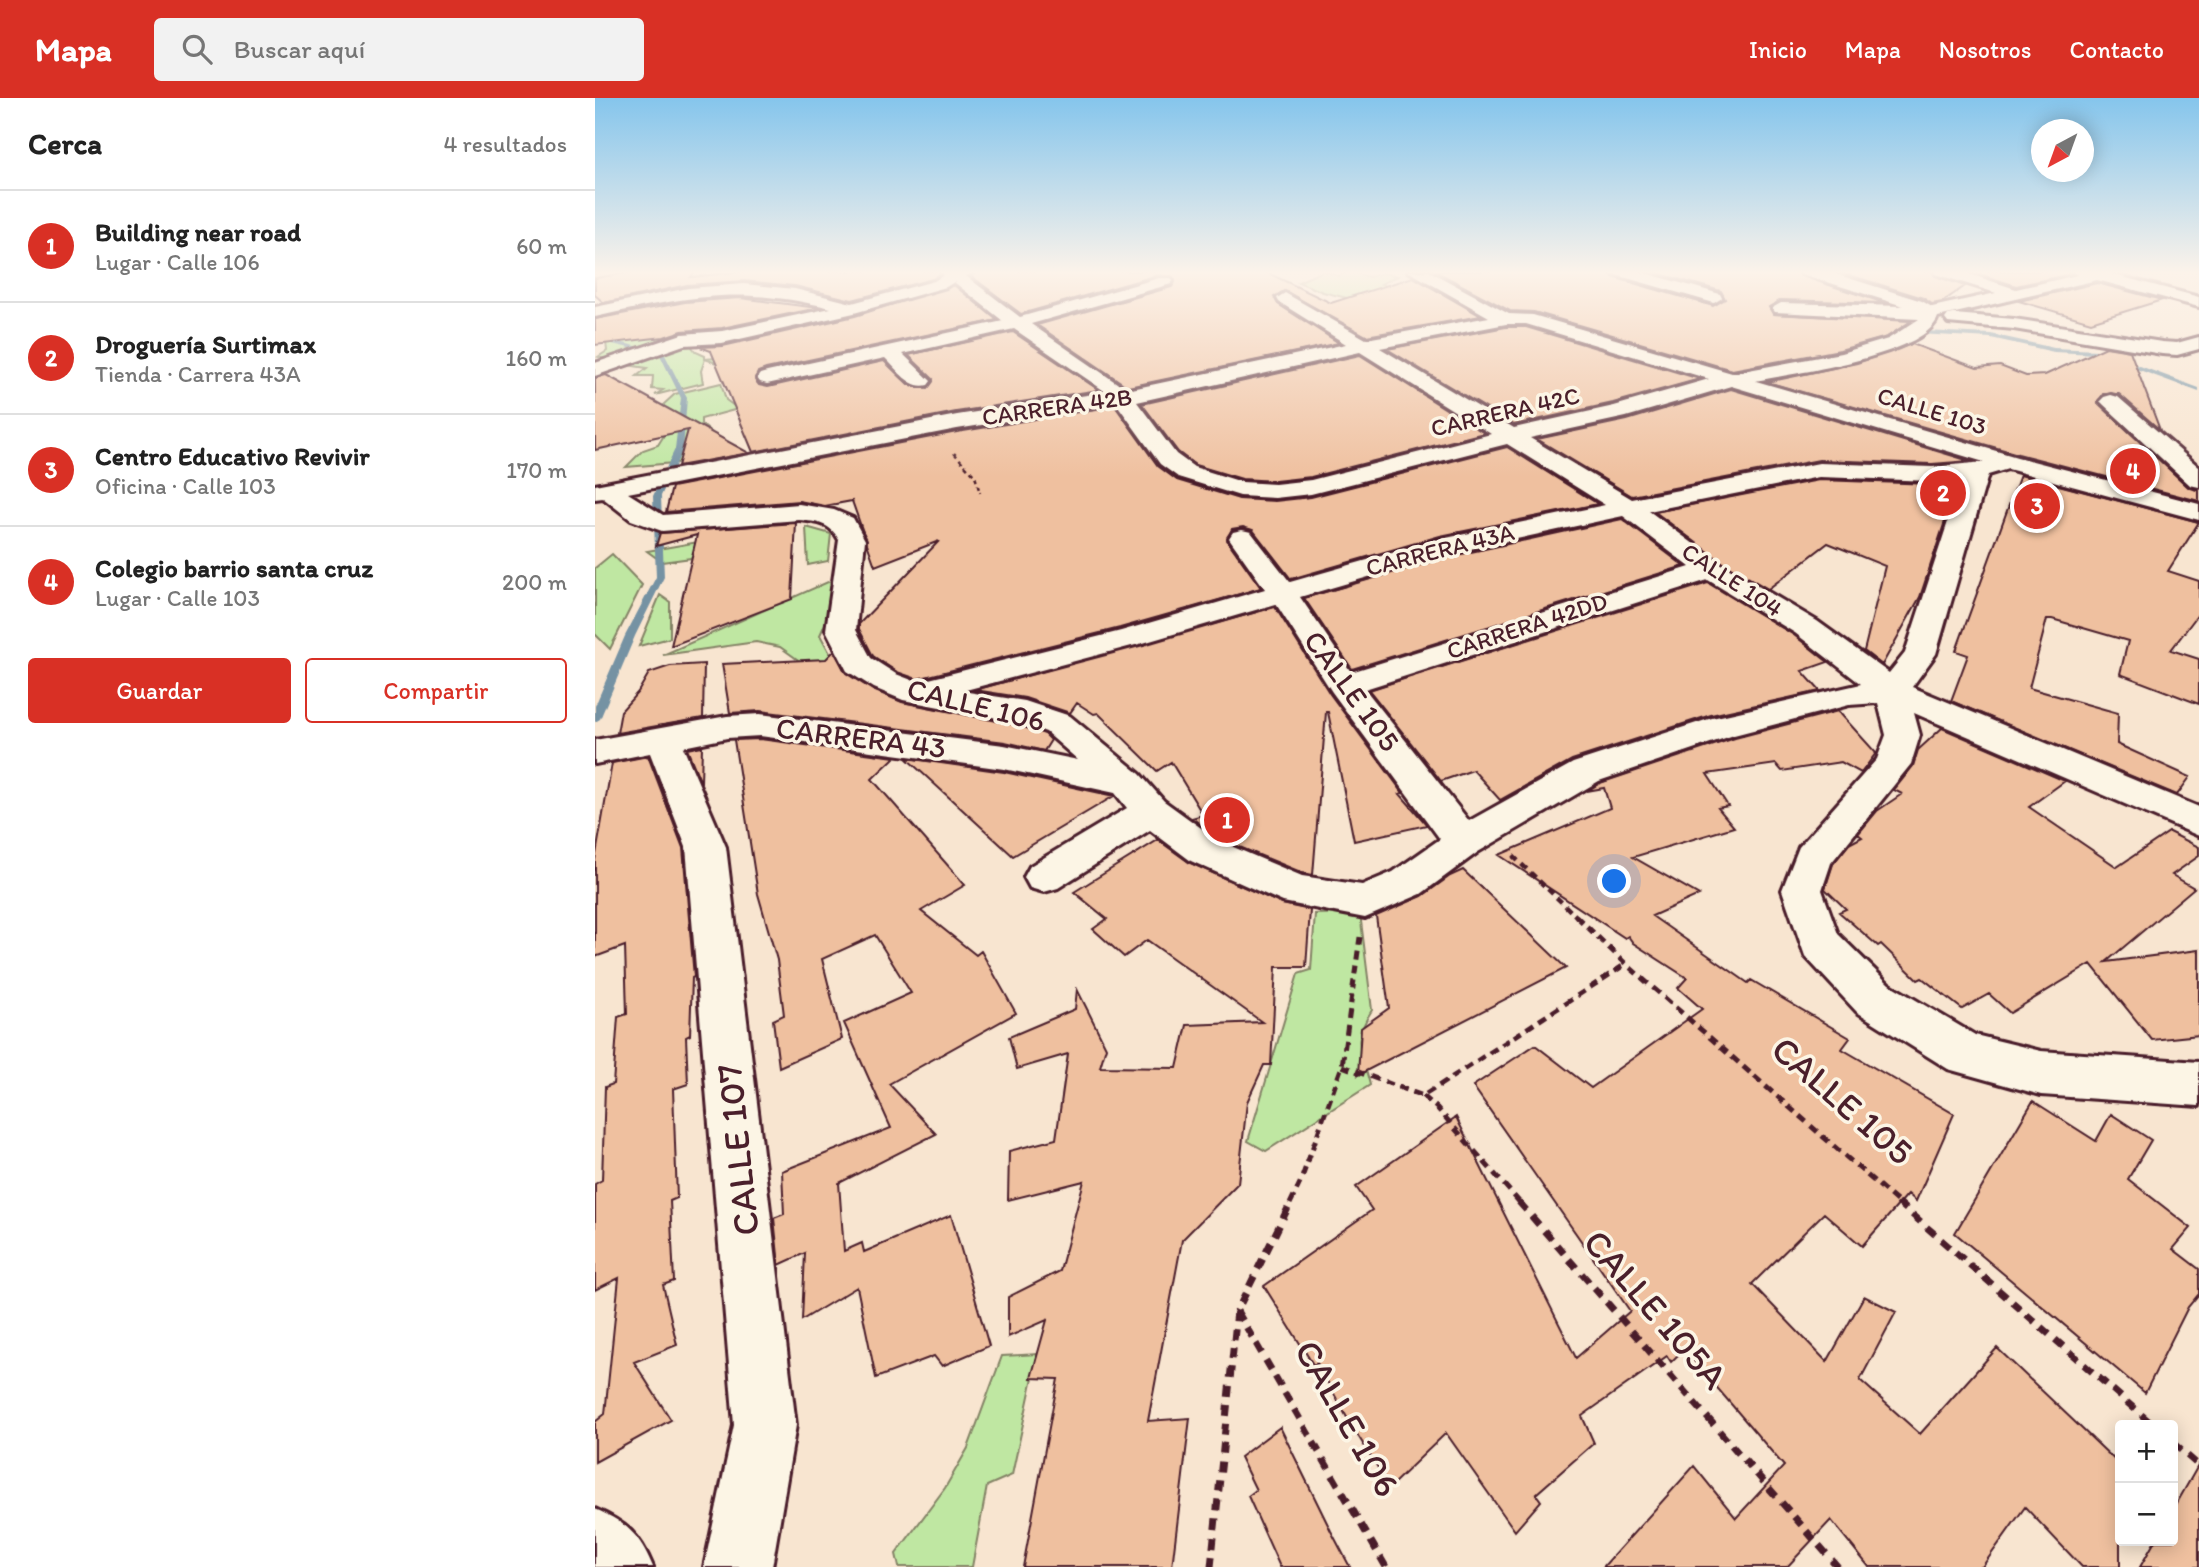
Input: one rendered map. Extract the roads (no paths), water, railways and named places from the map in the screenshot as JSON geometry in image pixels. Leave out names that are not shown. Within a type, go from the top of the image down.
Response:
[{"type":"street","points":[[595,370],[661,346],[688,340]]},
{"type":"street","points":[[886,340],[921,381]]},
{"type":"street","points":[[767,378],[945,340]]},
{"type":"street","points":[[1042,340],[1117,390],[1119,396]]},
{"type":"street","name":"CALLE 104","points":[[1357,340],[1628,508],[1711,570],[1806,627],[1892,691],[2199,822]]},
{"type":"street","name":"CARRERA 42B","points":[[601,490],[957,422],[1119,396],[1135,396],[1395,340]]},
{"type":"street","name":"CALLE 103","points":[[1598,340],[2009,462],[2199,512]]},
{"type":"street","name":"CARRERA 42C","points":[[1119,396],[1168,459],[1186,472],[1240,489],[1275,491],[1311,487],[1510,436],[1618,412],[1733,379],[1844,358],[1900,340]]},
{"type":"street","points":[[2110,340],[2177,349],[2199,343]]},
{"type":"street","points":[[2112,401],[2199,480]]},
{"type":"street","name":"CARRERA 43A","points":[[915,693],[1132,637],[1441,547],[1819,470],[1932,474],[1977,471],[2009,462]]},
{"type":"street","points":[[1475,836],[1587,772],[1724,726],[1849,695],[1892,691],[1920,654],[1977,471]]},
{"type":"street","name":"CARRERA 42B","points":[[601,490],[645,517],[664,523],[692,524],[799,511]]},
{"type":"street","name":"CALLE 106","points":[[799,511],[833,517],[845,523],[851,531],[851,567],[841,630],[858,664],[885,681],[915,693],[1025,712],[1058,724],[1139,797],[1205,851],[1297,891],[1365,902],[1407,884],[1475,836]]},
{"type":"street","name":"CALLE 105","points":[[1242,538],[1283,593],[1344,685],[1475,836]]},
{"type":"street","name":"CARRERA 42DD","points":[[1344,685],[1711,570]]},
{"type":"street","points":[[1892,691],[1903,735],[1893,764],[1813,856],[1802,890],[1820,944],[1873,998],[1965,1054],[2041,1073],[2199,1084]]},
{"type":"street","name":"CARRERA 43","points":[[595,752],[727,727],[760,725],[1004,757],[1139,797]]},
{"type":"street","name":"CALLE 107","points":[[662,739],[706,847],[765,1425],[738,1567]]},
{"type":"street","points":[[1044,877],[1139,797]]},
{"type":"street","points":[[595,1543],[619,1567]]},
{"type":"waterway","points":[[595,719],[630,636],[660,577],[657,496],[679,449],[684,398],[662,354],[602,340]]},
{"type":"waterway","points":[[2007,340],[2054,350],[2097,352],[2199,390]]},
{"type":"place","name":"Colegio barrio santa cruz","points":[[2133,471]]},
{"type":"place","name":"Droguería Surtimax","points":[[1943,493]]},
{"type":"place","name":"Centro Educativo Revivir","points":[[2037,506]]},
{"type":"place","name":"Building near road","points":[[1227,820]]}]
